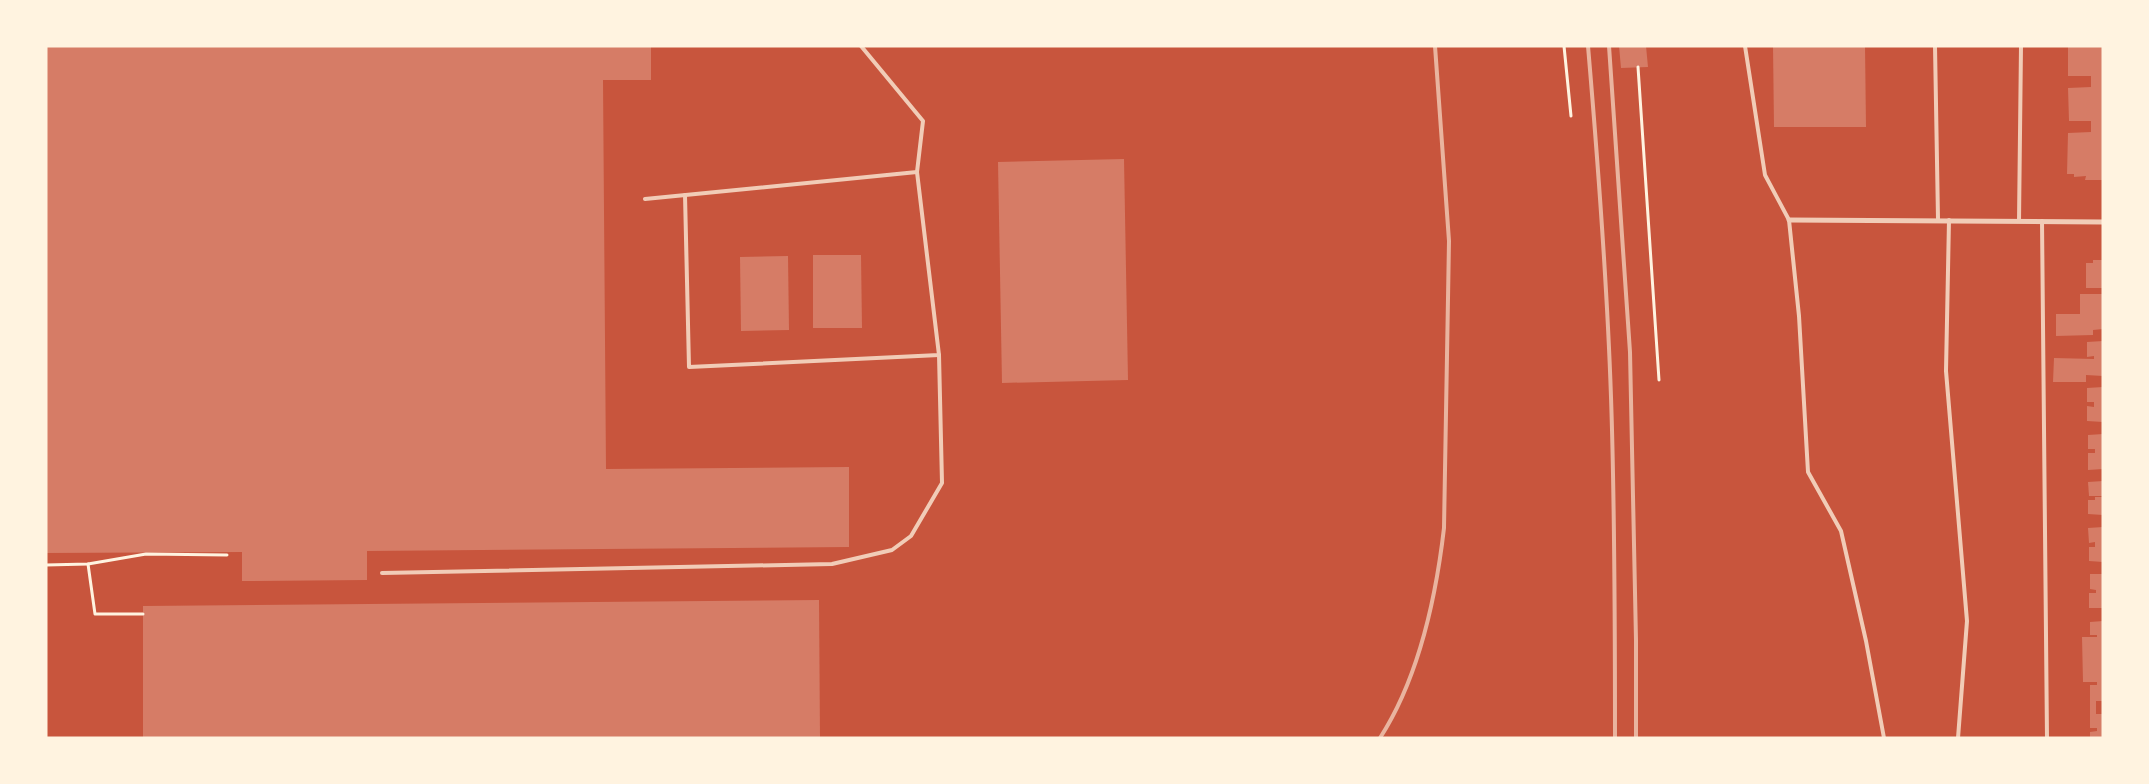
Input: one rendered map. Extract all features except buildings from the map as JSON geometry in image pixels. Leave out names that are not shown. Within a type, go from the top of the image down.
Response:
[{"type":"street","points":[[1789,220],[1938,219],[2103,222]]},
{"type":"lane","points":[[382,573],[832,564],[892,550],[910,536],[942,483],[939,355],[917,172],[923,121],[861,46]]},
{"type":"lane","points":[[1745,46],[1765,175],[1789,220],[1799,316],[1808,472],[1841,531],[1866,641],[1884,738]]},
{"type":"lane","points":[[1935,46],[1938,219]]},
{"type":"lane","points":[[2018,221],[2021,46]]},
{"type":"lane","points":[[645,199],[917,172]]},
{"type":"lane","points":[[685,195],[689,367],[939,355]]},
{"type":"lane","points":[[1949,220],[1946,371],[1967,621],[1958,738]]},
{"type":"lane","points":[[2042,221],[2047,738]]},
{"type":"path","points":[[1564,46],[1571,116]]},
{"type":"path","points":[[1638,67],[1659,380]]},
{"type":"path","points":[[46,564],[88,564],[146,554],[227,555]]},
{"type":"path","points":[[88,564],[94,614],[143,614]]},
{"type":"railway","points":[[1380,738],[1405,690],[1415,664],[1436,582],[1444,528],[1449,241],[1435,46]]},
{"type":"railway","points":[[1588,46],[1602,222],[1611,397],[1615,610],[1615,738]]},
{"type":"railway","points":[[1609,46],[1630,352],[1636,640],[1636,738]]}]
